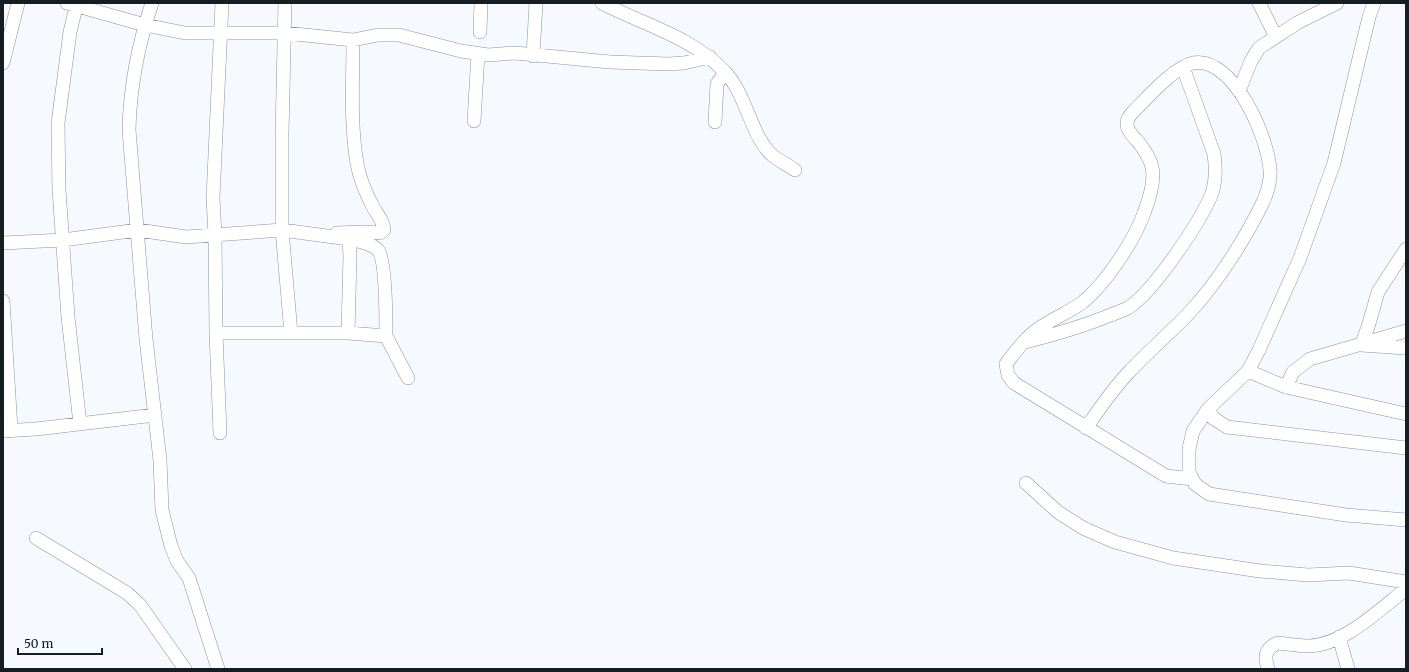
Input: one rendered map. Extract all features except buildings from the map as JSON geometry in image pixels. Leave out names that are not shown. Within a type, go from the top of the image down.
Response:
[{"type":"street","points":[[3,63],[18,3]]},
{"type":"street","points":[[152,3],[145,25],[129,97],[129,130],[146,339],[160,460],[162,510],[169,539],[178,561],[189,578],[218,669]]},
{"type":"street","points":[[220,433],[213,198],[222,3]]},
{"type":"street","points":[[285,3],[282,134],[282,230],[290,333]]},
{"type":"street","points":[[480,32],[481,3]]},
{"type":"street","points":[[533,56],[536,3]]},
{"type":"street","points":[[602,3],[668,33],[710,57],[738,88],[760,137],[772,154],[795,170]]},
{"type":"street","points":[[1259,3],[1276,37]]},
{"type":"street","points":[[1239,91],[1251,61],[1260,48],[1297,23],[1336,3]]},
{"type":"street","points":[[1374,3],[1369,17],[1334,163],[1300,258],[1259,350],[1248,371],[1208,408],[1197,424],[1191,440],[1188,465],[1192,479],[1199,488],[1209,494],[1346,515],[1406,520]]},
{"type":"street","points":[[80,424],[68,317],[59,190],[58,123],[74,4],[145,25],[185,33],[285,33],[353,40],[378,35],[399,35],[478,54],[488,55],[515,53],[533,56],[610,62],[668,64],[684,63],[710,57]]},
{"type":"street","points":[[329,236],[342,232],[380,233],[384,230],[384,226],[371,204],[357,164],[355,143],[353,40]]},
{"type":"street","points":[[474,121],[478,54]]},
{"type":"street","points":[[1086,428],[1109,395],[1131,370],[1192,310],[1229,261],[1263,202],[1270,183],[1270,162],[1253,116],[1239,91],[1222,71],[1212,65],[1199,63],[1183,67],[1133,112],[1127,122],[1129,133],[1144,150],[1153,169],[1152,184],[1145,211],[1132,238],[1102,282],[1093,292],[1072,310],[1045,324],[1023,343],[1006,364],[1010,380],[1086,428],[1166,476],[1192,479]]},
{"type":"street","points":[[1023,343],[1081,327],[1128,308],[1142,295],[1169,263],[1194,226],[1211,196],[1216,165],[1214,154],[1183,67]]},
{"type":"street","points":[[715,122],[717,84],[725,72]]},
{"type":"street","points":[[3,243],[63,240],[138,230],[186,237],[282,230],[349,239],[373,246],[380,253],[384,281],[386,336],[408,378]]},
{"type":"street","points":[[348,333],[349,239]]},
{"type":"street","points":[[1360,345],[1368,328],[1378,292],[1406,249]]},
{"type":"street","points":[[3,301],[7,430],[36,429],[155,415]]},
{"type":"street","points":[[1286,386],[1293,372],[1310,359],[1406,332]]},
{"type":"street","points":[[216,333],[348,333],[386,336]]},
{"type":"street","points":[[1360,345],[1406,348]]},
{"type":"street","points":[[1248,371],[1286,386],[1406,414]]},
{"type":"street","points":[[1208,408],[1213,418],[1219,424],[1238,430],[1406,448]]},
{"type":"street","points":[[1026,483],[1058,512],[1083,528],[1115,542],[1173,558],[1260,571],[1308,575],[1349,573],[1406,582]]},
{"type":"street","points":[[36,538],[131,597],[140,605],[185,669]]},
{"type":"street","points":[[1268,669],[1266,656],[1268,650],[1274,645],[1278,643],[1310,646],[1339,637],[1362,624],[1406,589]]},
{"type":"street","points":[[1339,637],[1348,669]]}]
